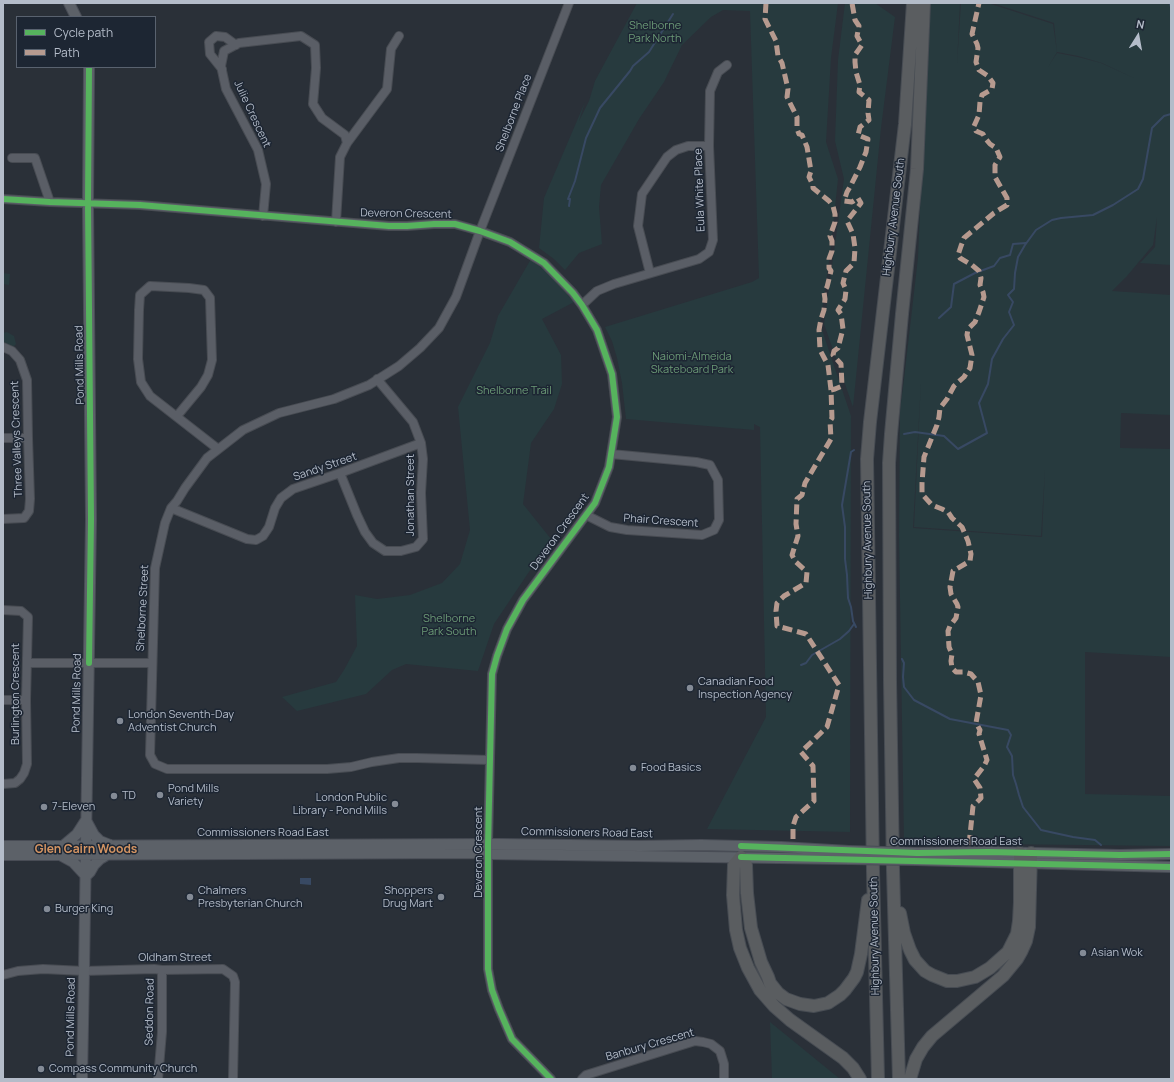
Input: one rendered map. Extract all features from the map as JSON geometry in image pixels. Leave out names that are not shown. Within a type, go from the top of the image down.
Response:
[{"type":"highway","name":"Highbury Avenue South","points":[[878,1079],[873,872],[867,459],[905,124],[914,3]]},
{"type":"highway","name":"Highbury Avenue South","points":[[899,1079],[893,870],[889,463],[902,314],[917,170],[924,3]]},
{"type":"highway","points":[[741,852],[746,865],[747,893],[751,928],[755,945],[770,983],[778,993],[786,999],[810,1006],[828,1003],[840,995],[857,972],[861,954],[870,883],[873,872]]},
{"type":"highway","points":[[741,852],[734,865],[734,913],[740,948],[748,968],[760,990],[774,1006],[790,1020],[843,1058],[853,1068],[860,1079]]},
{"type":"highway","points":[[893,870],[904,933],[915,960],[925,971],[932,975],[947,981],[957,981],[976,977],[983,973],[998,962],[1008,952],[1014,942],[1019,921],[1025,858]]},
{"type":"highway","points":[[910,1079],[916,1059],[932,1036],[1003,976],[1021,952],[1026,941],[1029,927],[1025,858]]},
{"type":"main road","points":[[70,3],[76,16]]},
{"type":"main road","name":"Pond Mills Road","points":[[82,1079],[91,511],[88,204],[89,68]]},
{"type":"main road","points":[[64,845],[77,834],[86,820]]},
{"type":"main road","points":[[86,820],[90,829],[100,841],[116,846]]},
{"type":"main road","name":"Commissioners Road East","points":[[3,855],[58,854],[116,846],[279,844],[1025,858],[1171,867]]},
{"type":"main road","name":"Commissioners Road East","points":[[3,846],[64,845],[107,855],[472,853],[488,849]]},
{"type":"main road","points":[[58,854],[73,862],[86,876],[96,862],[107,855]]},
{"type":"main road","name":"Commissioners Road East","points":[[1025,858],[1171,854]]},
{"type":"street","name":"Shelborne Place","points":[[480,231],[568,3]]},
{"type":"street","name":"Julie Crescent","points":[[222,69],[210,54],[209,42],[216,36],[225,37],[236,45],[224,51],[221,66],[222,69],[226,89],[258,150],[266,184],[263,216]]},
{"type":"street","points":[[236,45],[239,43],[301,36],[315,45],[316,68],[313,104],[322,118],[345,135],[347,143]]},
{"type":"street","points":[[336,222],[340,158],[347,143],[387,89],[391,49],[399,36]]},
{"type":"street","name":"Eula White Place","points":[[582,305],[597,291],[614,284],[700,258],[709,252],[713,240],[709,146],[710,91],[718,72],[726,65]]},
{"type":"street","points":[[650,273],[638,226],[642,194],[667,157],[676,150],[688,146],[709,146]]},
{"type":"street","points":[[12,158],[36,158],[50,202]]},
{"type":"street","name":"Deveron Crescent","points":[[3,199],[88,204],[140,205],[389,226],[455,224],[510,242],[544,263],[573,293],[582,305],[597,330],[612,374],[617,417],[609,467],[595,503],[523,600],[499,650],[492,674],[488,849],[488,969],[492,990],[512,1039],[551,1079]]},
{"type":"street","name":"Shelborne Street","points":[[480,231],[456,297],[439,328],[420,348],[399,366],[369,385],[334,399],[278,412],[243,430],[207,458],[172,508],[165,522],[155,568],[150,755],[155,764],[167,769],[327,769],[351,767],[399,758],[490,760]]},
{"type":"street","points":[[176,416],[201,387],[208,375],[212,360],[210,298],[204,290],[150,286],[140,295],[138,310],[138,359],[141,382],[150,396],[218,449]]},
{"type":"street","name":"Three Valleys Crescent","points":[[3,347],[12,351],[20,360],[28,380],[30,499],[29,511],[24,518],[3,519]]},
{"type":"street","name":"Jonathan Street","points":[[340,473],[357,515],[373,543],[385,551],[401,551],[416,547],[423,539],[421,493],[423,459],[421,444],[413,422],[377,379]]},
{"type":"street","points":[[3,438],[28,438]]},
{"type":"street","name":"Sandy Street","points":[[172,508],[247,539],[256,540],[263,536],[269,527],[275,508],[281,498],[293,489],[421,444]]},
{"type":"street","name":"Phair Crescent","points":[[586,515],[610,527],[626,530],[702,535],[714,530],[719,520],[718,480],[710,465],[696,462],[612,454]]},
{"type":"street","name":"Burlington Crescent","points":[[3,610],[21,611],[28,617],[26,700],[27,764],[20,779],[15,783],[3,784]]},
{"type":"street","points":[[27,663],[152,663]]},
{"type":"street","points":[[3,700],[26,700]]},
{"type":"street","points":[[3,975],[18,971],[43,969],[84,971]]},
{"type":"street","name":"Oldham Street","points":[[84,971],[223,969],[233,976],[235,982],[233,1079]]},
{"type":"street","name":"Seddon Road","points":[[158,1079],[162,1032],[162,970]]},
{"type":"street","name":"Banbury Crescent","points":[[582,1079],[586,1075],[695,1041],[712,1044],[720,1051],[724,1064],[724,1079]]},
{"type":"green space","points":[[637,3],[838,3],[831,58],[826,142],[838,179],[830,254],[820,324],[851,416],[850,832],[707,829],[766,717],[760,427],[754,424],[754,430],[626,419],[622,383],[617,358],[612,341],[605,327],[752,282],[759,278],[750,11],[723,10],[711,17],[682,45],[664,82],[639,119],[601,185],[599,207],[602,244],[579,253],[565,270],[554,259],[539,248],[544,198],[585,102],[579,121],[589,101],[595,81]]},
{"type":"green space","points":[[845,3],[875,3],[895,17],[881,128],[853,407],[824,324],[844,179],[835,141],[838,60]]},
{"type":"green space","points":[[931,3],[960,3],[957,64],[961,3],[988,3],[1053,24],[1057,52],[1054,23],[992,3],[1171,3],[1171,265],[1140,263],[1155,247],[1157,217],[1153,245],[1127,276],[1112,291],[1171,295],[1171,415],[1121,413],[1120,448],[1171,449],[1171,657],[1085,652],[1085,794],[1171,796],[1171,846],[904,843],[899,536],[900,411],[918,258],[925,88]],"holes":[[[1057,52],[1102,63],[1136,79],[1101,63],[1057,53],[1048,67]],[[921,381],[914,527],[1041,536],[1045,469],[1042,537],[913,528]]]},
{"type":"green space","name":"Shelborne Trail","points":[[531,259],[551,276],[574,302],[542,319],[561,355],[562,384],[554,409],[531,443],[523,504],[551,539],[494,624],[478,671],[406,664],[392,670],[366,694],[297,711],[282,697],[336,682],[357,646],[355,595],[377,599],[410,595],[442,583],[460,564],[470,530],[458,407],[490,343],[498,316]]},
{"type":"green space","points":[[3,273],[10,274],[9,285],[3,284]]},
{"type":"green space","points":[[7,332],[14,336],[16,344],[14,346],[3,342],[3,333]]},
{"type":"green space","points":[[770,1022],[840,1079],[772,1079]]},
{"type":"water","points":[[300,878],[311,878],[311,885],[300,884]]},
{"type":"waterway","points":[[1170,3],[1171,7]]},
{"type":"waterway","points":[[569,206],[570,199],[568,199],[575,181],[586,138],[600,108],[633,66],[649,52],[673,14]]},
{"type":"waterway","points":[[904,434],[915,432],[944,436],[958,449],[987,433],[979,403],[988,384],[992,359],[1003,339],[1014,325],[1009,312],[1013,302],[1008,295],[1014,289],[1018,257],[1036,230],[1052,220],[1093,215],[1113,205],[1138,189],[1143,179],[1152,128],[1164,116],[1171,114]]},
{"type":"waterway","points":[[939,318],[951,307],[954,284],[975,273],[994,266],[1000,258],[1010,255],[1013,244],[1026,243]]},
{"type":"waterway","points":[[854,450],[851,452],[842,505],[845,527],[845,559],[848,598],[853,621],[856,627]]},
{"type":"waterway","points":[[801,665],[806,663],[812,655],[840,639],[854,624]]},
{"type":"waterway","points":[[902,659],[904,663],[904,687],[914,700],[950,719],[1008,730],[1011,735],[1007,747],[1012,756],[1013,775],[1019,795],[1023,807],[1041,830],[1095,840],[1101,845]]},
{"type":"marked path","points":[[766,3],[765,19],[776,41],[778,56],[782,63],[788,89],[787,97],[797,117],[797,129],[799,134],[802,135],[807,147],[811,171],[809,177],[813,188],[829,201],[833,206],[835,214],[835,222],[830,236],[832,241],[832,251],[829,259],[829,268],[831,271],[827,287],[824,292],[824,310],[819,330],[820,350],[828,365],[831,390],[831,439],[805,483],[802,495],[797,499],[796,524],[798,536],[792,555],[795,561],[807,572],[806,583],[784,596],[777,603],[776,611],[777,626],[806,634],[839,685],[827,727],[801,752],[813,766],[814,801],[796,817],[793,826],[793,842]]},
{"type":"marked path","points":[[831,390],[842,386],[841,364],[833,355],[834,351],[838,348],[843,329],[841,314],[838,310],[845,299],[846,290],[843,283],[846,271],[854,263],[855,248],[853,234],[847,221],[861,203],[858,198],[852,202],[844,201],[866,152],[868,139],[858,135],[860,127],[869,120],[869,100],[859,92],[860,85],[856,72],[855,55],[862,45],[857,36],[859,26],[855,20],[852,3]]},
{"type":"marked path","points":[[969,845],[973,806],[981,798],[980,788],[974,779],[987,760],[979,734],[980,730],[976,723],[981,695],[978,682],[971,674],[956,672],[952,668],[952,654],[949,647],[948,631],[956,618],[958,607],[951,594],[950,587],[953,571],[970,561],[971,554],[968,541],[962,527],[948,512],[932,505],[922,494],[922,483],[924,457],[937,425],[940,408],[954,386],[964,377],[970,368],[972,355],[967,335],[968,329],[975,322],[984,297],[980,285],[981,278],[979,271],[958,255],[964,238],[994,213],[1007,205],[1007,198],[995,177],[995,165],[1000,157],[996,148],[990,144],[983,134],[976,131],[974,126],[979,115],[982,95],[992,89],[993,83],[988,76],[979,70],[976,62],[978,48],[972,34],[979,3]]},
{"type":"cycle path","points":[[89,68],[88,204],[91,519],[89,663]]},
{"type":"cycle path","points":[[3,199],[140,205],[389,226],[455,224],[510,242],[544,263],[573,293],[582,305],[597,330],[612,374],[617,417],[609,467],[595,503],[523,600],[507,629],[492,674],[488,844],[488,969],[492,990],[512,1039],[551,1079]]},
{"type":"cycle path","points":[[741,846],[917,853],[988,852],[1120,855],[1171,854]]},
{"type":"cycle path","points":[[741,857],[1171,867]]},
{"type":"place","name":"Canadian Food Inspection Agency","points":[[690,688]]},
{"type":"place","name":"London Seventh-Day Adventist Church","points":[[120,721]]},
{"type":"place","name":"Food Basics","points":[[633,768]]},
{"type":"place","name":"Pond Mills Variety","points":[[160,795]]},
{"type":"place","name":"TD","points":[[114,796]]},
{"type":"place","name":"London Public Library - Pond Mills","points":[[395,804]]},
{"type":"place","name":"7-Eleven","points":[[44,807]]},
{"type":"place","name":"Chalmers Presbyterian Church","points":[[190,897]]},
{"type":"place","name":"Shoppers Drug Mart","points":[[441,897]]},
{"type":"place","name":"Burger King","points":[[47,909]]},
{"type":"place","name":"Asian Wok","points":[[1083,953]]},
{"type":"place","name":"Compass Community Church","points":[[41,1069]]},
{"type":"district","name":"Glen Cairn Woods","points":[[86,850]]},
{"type":"park label","name":"Shelborne Park North","points":[[655,32]]},
{"type":"park label","name":"Naiomi-Almeida Skateboard Park","points":[[692,363]]},
{"type":"park label","name":"Shelborne Park South","points":[[449,625]]}]
